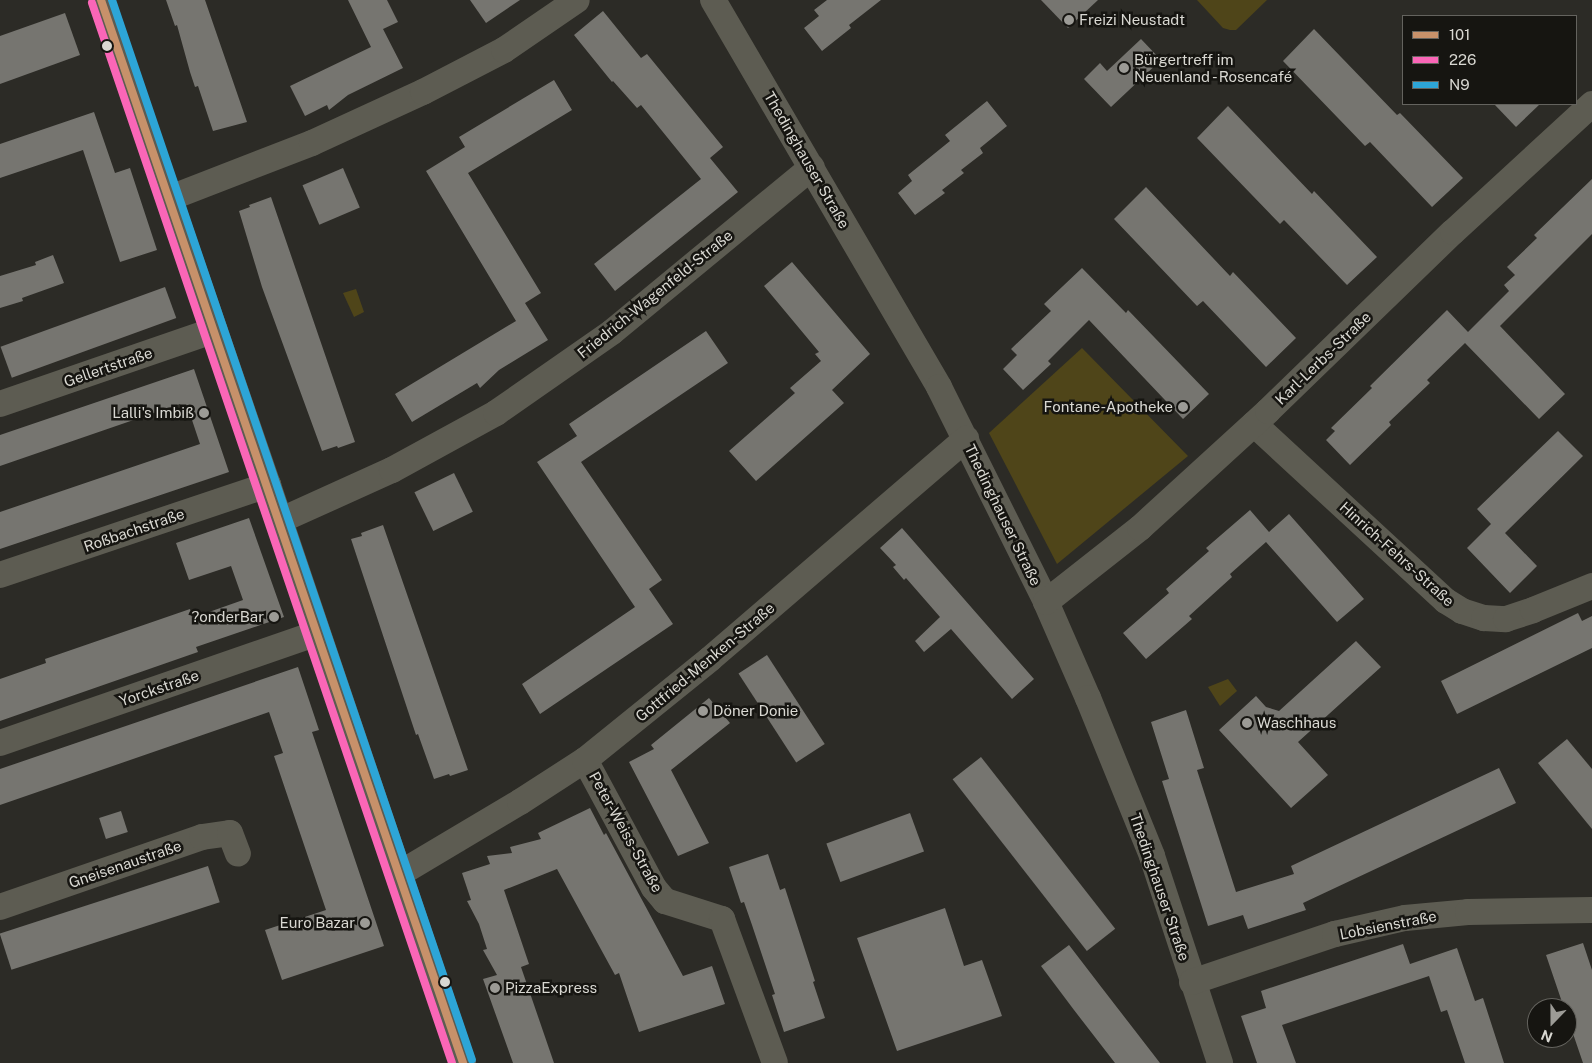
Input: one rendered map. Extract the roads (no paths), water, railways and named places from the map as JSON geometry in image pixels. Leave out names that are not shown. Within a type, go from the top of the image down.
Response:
[{"type":"street","points":[[101,0],[140,119],[170,198],[268,484],[463,1063]]},
{"type":"street","points":[[170,198],[312,143],[423,92],[504,50],[577,0]]},
{"type":"street","name":"Thedinghauser Straße","points":[[713,0],[939,387],[1046,602],[1142,830],[1220,1063]]},
{"type":"street","name":"Karl-Lerbs-Straße","points":[[1046,602],[1140,528],[1254,424],[1453,232],[1592,104]]},
{"type":"street","name":"Friedrich-Wagenfeld-Straße","points":[[279,521],[392,470],[496,413],[612,332],[812,167]]},
{"type":"street","name":"Gellertstraße","points":[[0,404],[215,330]]},
{"type":"street","name":"Hinrich-Fehrs-Straße","points":[[1254,424],[1446,601],[1462,611],[1484,618],[1506,619],[1592,586]]},
{"type":"street","name":"Gottfried-Menken-Straße","points":[[399,874],[520,802],[585,760],[710,659],[966,439]]},
{"type":"street","name":"Roßbachstraße","points":[[0,575],[268,484]]},
{"type":"street","name":"Yorckstraße","points":[[0,743],[318,633]]},
{"type":"street","name":"Peter-Weiss-Straße","points":[[585,760],[654,888],[665,901],[722,919],[775,1063]]},
{"type":"street","name":"Gneisenaustraße","points":[[0,908],[202,837],[230,833],[238,854]]},
{"type":"street","name":"Lobsienstraße","points":[[1192,982],[1335,934],[1405,918],[1468,912],[1592,910]]},
{"type":"place","name":"Freizi Neustadt","points":[[1069,20]]},
{"type":"place","name":"Bürgertreff im Neuenland - Rosencafé","points":[[1124,68]]},
{"type":"place","name":"Fontane-Apotheke","points":[[1183,407]]},
{"type":"place","name":"Lalli's Imbiß","points":[[204,413]]},
{"type":"place","name":"?onderBar","points":[[274,617]]},
{"type":"place","name":"Döner Donie","points":[[703,711]]},
{"type":"place","name":"Waschhaus","points":[[1247,723]]},
{"type":"place","name":"Euro Bazar","points":[[365,923]]},
{"type":"place","name":"PizzaExpress","points":[[495,988]]}]
